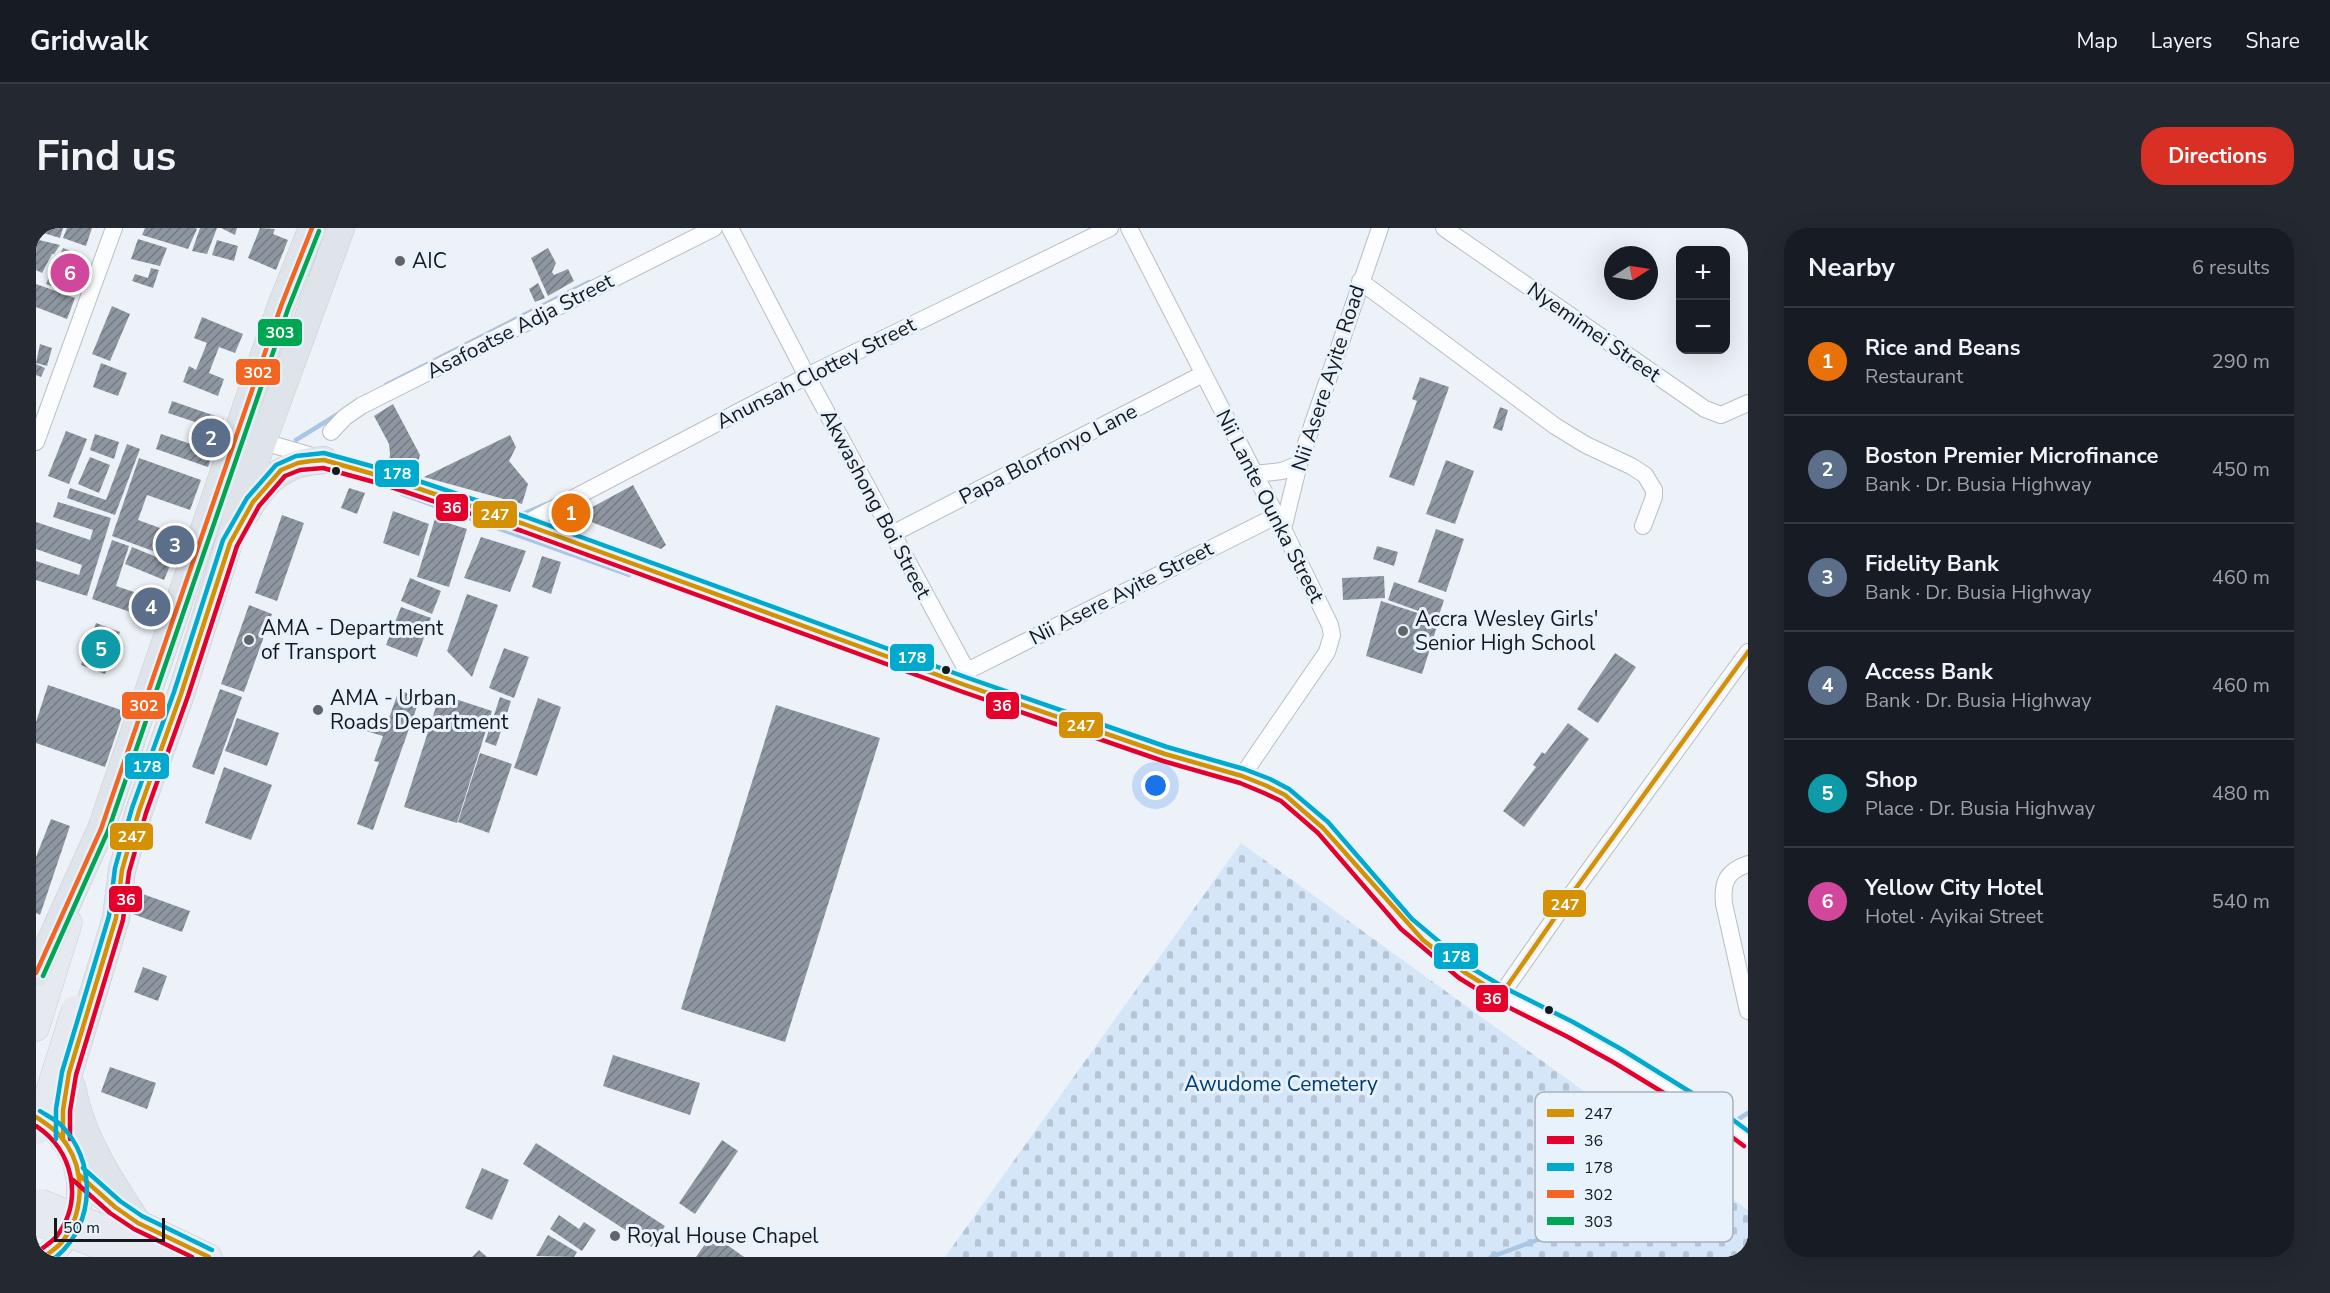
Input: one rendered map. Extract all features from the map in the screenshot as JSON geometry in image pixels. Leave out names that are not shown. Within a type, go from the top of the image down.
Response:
[{"type":"highway","points":[[36,973],[90,857],[232,450],[244,445],[260,413],[288,321],[299,263],[312,228]]},
{"type":"highway","points":[[63,1139],[63,1110],[69,1072],[116,918],[122,870],[139,811],[181,694],[250,476],[341,228]]},
{"type":"highway","points":[[230,543],[253,502],[281,470],[298,463],[324,460]]},
{"type":"highway","points":[[69,1072],[76,1107],[87,1135],[108,1177],[138,1223]]},
{"type":"main road","points":[[36,1028],[90,857]]},
{"type":"main road","points":[[36,1132],[122,870]]},
{"type":"main road","points":[[36,1117],[54,1128],[63,1139],[76,1161],[80,1189],[76,1219],[51,1256]]},
{"type":"main road","points":[[78,1174],[115,1207],[138,1223],[209,1257]]},
{"type":"main road","points":[[38,1212],[128,1257]]},
{"type":"main road","points":[[38,1212],[174,1257]]},
{"type":"street","points":[[36,442],[114,228]]},
{"type":"street","name":"Asafoatse Adja Street","points":[[331,432],[345,417],[361,406],[714,228]]},
{"type":"street","name":"Akwashong Boi Street","points":[[730,228],[966,678]]},
{"type":"street","name":"Anunsah Clottey Street","points":[[524,524],[807,376],[1110,228]]},
{"type":"street","name":"Nii Lante Ounka Street","points":[[1129,228],[1330,625],[1331,644],[1242,776]]},
{"type":"street","name":"Nii Asere Ayite Road","points":[[1280,523],[1360,281],[1380,228]]},
{"type":"street","name":"Nyemimei Street","points":[[1444,228],[1705,409],[1721,416],[1748,403]]},
{"type":"street","points":[[1360,281],[1555,426],[1586,445],[1645,475],[1654,490],[1654,497],[1643,526]]},
{"type":"street","name":"Papa Blorfonyo Lane","points":[[892,534],[1203,374]]},
{"type":"street","points":[[264,442],[524,524],[966,678],[1165,754],[1242,776],[1267,786],[1292,801],[1323,828],[1423,940],[1464,972],[1501,996],[1589,1040],[1675,1092]]},
{"type":"street","points":[[1255,474],[1282,471],[1299,464]]},
{"type":"street","name":"Nii Asere Ayite Street","points":[[966,678],[1280,523]]},
{"type":"street","points":[[1501,996],[1590,868],[1748,652]]},
{"type":"street","points":[[1748,864],[1729,874],[1722,890],[1748,1011]]},
{"type":"green space","name":"Awudome Cemetery","points":[[1241,843],[1585,1092],[1535,1092],[1535,1242],[1733,1242],[1733,1199],[1748,1210],[1748,1257],[945,1257]]},
{"type":"building","points":[[38,228],[63,228],[60,238],[37,231]]},
{"type":"building","points":[[67,228],[92,228],[86,246],[63,238]]},
{"type":"building","points":[[145,228],[197,229],[188,249],[142,235]]},
{"type":"building","points":[[200,228],[217,228],[207,254],[192,251]]},
{"type":"building","points":[[221,228],[237,228],[235,235]]},
{"type":"building","points":[[260,228],[275,229],[273,234],[288,240],[276,270],[248,258]]},
{"type":"building","points":[[138,239],[167,248],[160,266],[131,259]]},
{"type":"building","points":[[39,240],[60,245],[52,254],[42,273],[36,270],[36,246]]},
{"type":"building","points":[[217,240],[238,246],[234,261],[212,255]]},
{"type":"building","points":[[63,248],[83,256],[73,294],[46,284]]},
{"type":"building","points":[[548,248],[556,263],[552,272],[554,275],[568,269],[574,281],[548,296],[531,258]]},
{"type":"building","points":[[151,268],[159,270],[153,288],[132,281],[135,274],[148,278]]},
{"type":"building","points":[[538,283],[545,298],[535,302],[529,289]]},
{"type":"building","points":[[36,284],[75,298],[67,319],[36,307]]},
{"type":"building","points":[[112,306],[130,314],[110,361],[92,354]]},
{"type":"building","points":[[202,317],[243,334],[235,353],[219,347],[209,373],[224,379],[218,396],[183,382],[189,366],[196,370],[207,343],[194,338]]},
{"type":"building","points":[[40,344],[52,348],[47,366],[36,363]]},
{"type":"building","points":[[101,363],[127,373],[118,396],[93,387]]},
{"type":"building","points":[[36,364],[45,368],[41,377],[36,375]]},
{"type":"building","points":[[1420,377],[1449,387],[1414,486],[1389,477],[1417,401],[1412,399]]},
{"type":"building","points":[[172,401],[224,419],[208,467],[156,449],[161,434],[194,445],[201,424],[168,413]]},
{"type":"building","points":[[393,404],[420,455],[413,480],[388,470],[389,444],[374,416]]},
{"type":"building","points":[[1500,407],[1508,410],[1502,431],[1493,428]]},
{"type":"building","points":[[66,431],[87,439],[69,484],[48,476]]},
{"type":"building","points":[[95,434],[119,442],[114,459],[90,450]]},
{"type":"building","points":[[510,435],[516,447],[509,461],[528,484],[522,504],[424,477]]},
{"type":"building","points":[[127,444],[140,449],[115,515],[67,498],[70,488],[106,500]]},
{"type":"building","points":[[90,457],[110,465],[99,493],[78,484]]},
{"type":"building","points":[[139,458],[201,480],[190,510],[147,495],[138,520],[182,536],[175,559],[112,536]]},
{"type":"building","points":[[1446,460],[1474,471],[1455,524],[1426,514]]},
{"type":"building","points":[[633,485],[666,545],[661,549],[576,516]]},
{"type":"building","points":[[349,488],[365,493],[357,514],[341,508]]},
{"type":"building","points":[[58,502],[111,518],[87,596],[36,580],[36,561],[79,575],[82,565],[36,549],[36,522],[90,540],[93,530],[53,517]]},
{"type":"building","points":[[393,511],[429,524],[419,556],[383,543]]},
{"type":"building","points":[[282,515],[304,523],[277,601],[255,593]]},
{"type":"building","points":[[435,519],[467,529],[449,587],[417,577]]},
{"type":"building","points":[[1436,529],[1464,539],[1446,592],[1418,582]]},
{"type":"building","points":[[481,537],[526,551],[510,592],[464,578]]},
{"type":"building","points":[[112,540],[129,546],[116,586],[161,601],[154,620],[92,599]]},
{"type":"building","points":[[1377,546],[1398,552],[1394,566],[1373,559]]},
{"type":"building","points":[[132,547],[171,563],[164,580],[125,564]]},
{"type":"building","points":[[542,556],[561,562],[551,594],[532,587]]},
{"type":"building","points":[[1384,576],[1385,598],[1343,600],[1342,578]]},
{"type":"building","points":[[410,578],[441,591],[432,614],[401,601]]},
{"type":"building","points":[[1394,582],[1444,600],[1438,618],[1388,600]]},
{"type":"building","points":[[467,594],[498,605],[472,677],[447,651]]},
{"type":"building","points":[[1381,601],[1439,620],[1422,674],[1366,656]]},
{"type":"building","points":[[249,605],[272,614],[244,692],[221,684]]},
{"type":"building","points":[[401,607],[431,618],[417,657],[386,645]]},
{"type":"building","points":[[96,623],[120,632],[105,674],[81,665]]},
{"type":"building","points":[[504,648],[529,657],[514,698],[489,688]]},
{"type":"building","points":[[1615,653],[1636,667],[1598,723],[1577,709]]},
{"type":"building","points":[[48,685],[124,711],[105,767],[36,743],[36,722]]},
{"type":"building","points":[[220,689],[242,697],[214,775],[192,767]]},
{"type":"building","points":[[399,690],[420,698],[373,830],[357,824],[379,762],[374,761],[383,736],[366,731],[371,715],[388,721]]},
{"type":"building","points":[[440,694],[492,711],[457,823],[404,807]]},
{"type":"building","points":[[500,697],[511,701],[496,746],[485,742]]},
{"type":"building","points":[[538,698],[561,707],[537,776],[514,768]]},
{"type":"building","points":[[776,705],[880,738],[785,1042],[681,1009]]},
{"type":"building","points":[[237,718],[279,733],[267,766],[225,751]]},
{"type":"building","points":[[1568,723],[1589,739],[1524,827],[1503,811],[1536,767],[1533,765],[1542,752],[1545,754]]},
{"type":"building","points":[[480,753],[512,764],[489,833],[458,822]]},
{"type":"building","points":[[224,767],[272,785],[251,840],[205,823]]},
{"type":"building","points":[[51,819],[70,826],[40,915],[36,913],[36,857]]},
{"type":"building","points":[[140,893],[190,911],[182,932],[133,914]]},
{"type":"building","points":[[143,967],[167,976],[158,1001],[134,992]]},
{"type":"building","points":[[613,1055],[700,1083],[690,1115],[603,1086]]},
{"type":"building","points":[[110,1067],[156,1083],[147,1109],[101,1092]]},
{"type":"building","points":[[722,1140],[738,1151],[695,1214],[679,1203]]},
{"type":"building","points":[[536,1143],[665,1226],[652,1247],[523,1164]]},
{"type":"building","points":[[482,1168],[509,1180],[492,1220],[465,1208]]},
{"type":"building","points":[[559,1215],[579,1229],[584,1222],[596,1230],[582,1251],[550,1229]]},
{"type":"building","points":[[712,1234],[744,1257],[696,1257]]},
{"type":"building","points":[[548,1235],[577,1252],[574,1257],[536,1256]]},
{"type":"building","points":[[479,1250],[487,1257],[472,1257]]},
{"type":"waterway","points":[[386,385],[589,282]]},
{"type":"waterway","points":[[296,440],[338,414]]},
{"type":"waterway","points":[[402,494],[629,575]]},
{"type":"waterway","points":[[518,516],[546,504]]},
{"type":"waterway","points":[[1733,1122],[1748,1113]]},
{"type":"waterway","points":[[1491,1257],[1535,1241]]},
{"type":"transit line","name":"302","points":[[36,973],[101,829],[281,306],[312,228]]},
{"type":"transit line","name":"303","points":[[43,976],[108,831],[288,309],[319,231]]},
{"type":"transit line","name":"178","points":[[56,1139],[56,1109],[62,1072],[109,916],[115,868],[132,808],[174,692],[223,540],[247,498],[276,465],[296,456],[324,453],[389,471],[526,517],[968,678],[1167,747],[1244,769],[1270,779],[1289,789],[1328,822],[1412,919],[1468,966],[1621,1049],[1690,1092]]},
{"type":"transit line","name":"247","points":[[63,1139],[63,1110],[69,1073],[116,918],[122,870],[139,811],[181,694],[230,543],[253,502],[281,470],[298,463],[324,460],[387,478],[524,524],[965,685],[1165,754],[1242,776],[1267,786],[1285,795],[1323,828],[1423,940],[1464,972],[1501,995],[1748,652]]},
{"type":"transit line","name":"36","points":[[70,1139],[70,1111],[76,1075],[123,920],[129,872],[146,813],[188,696],[237,546],[259,506],[285,476],[300,470],[323,468],[385,485],[522,531],[963,692],[1163,761],[1240,783],[1264,793],[1281,801],[1318,833],[1401,929],[1459,978],[1498,1002],[1613,1062],[1662,1092]]},
{"type":"transit line","name":"178","points":[[40,1111],[60,1124],[72,1139],[81,1155],[86,1173],[85,1210],[79,1227],[56,1257]]},
{"type":"transit line","name":"247","points":[[36,1117],[57,1133],[67,1145],[77,1169],[80,1194],[69,1231],[60,1244],[44,1257]]},
{"type":"transit line","name":"178","points":[[1733,1120],[1748,1131]]},
{"type":"transit line","name":"36","points":[[36,1126],[59,1148],[66,1162],[72,1191],[65,1222],[57,1236],[39,1251]]},
{"type":"transit line","name":"36","points":[[1733,1138],[1744,1146]]},
{"type":"transit line","name":"178","points":[[83,1168],[120,1201],[142,1216],[212,1250]]},
{"type":"transit line","name":"247","points":[[78,1174],[115,1207],[138,1223],[209,1257]]},
{"type":"transit line","name":"36","points":[[73,1180],[110,1213],[134,1229],[192,1257]]},
{"type":"place","name":"AIC","points":[[400,261]]},
{"type":"place","name":"Yellow City Hotel","points":[[70,273]]},
{"type":"place","name":"Boston Premier Microfinance","points":[[211,438]]},
{"type":"place","name":"Rice and Beans","points":[[571,513]]},
{"type":"place","name":"Fidelity Bank","points":[[175,545]]},
{"type":"place","name":"Access Bank","points":[[151,607]]},
{"type":"place","name":"Accra Wesley Girls' Senior High School","points":[[1403,631]]},
{"type":"place","name":"AMA - Department of Transport","points":[[249,640]]},
{"type":"place","name":"Shop","points":[[101,649]]},
{"type":"place","name":"AMA - Urban Roads Department","points":[[318,710]]},
{"type":"place","name":"Royal House Chapel","points":[[615,1236]]}]
